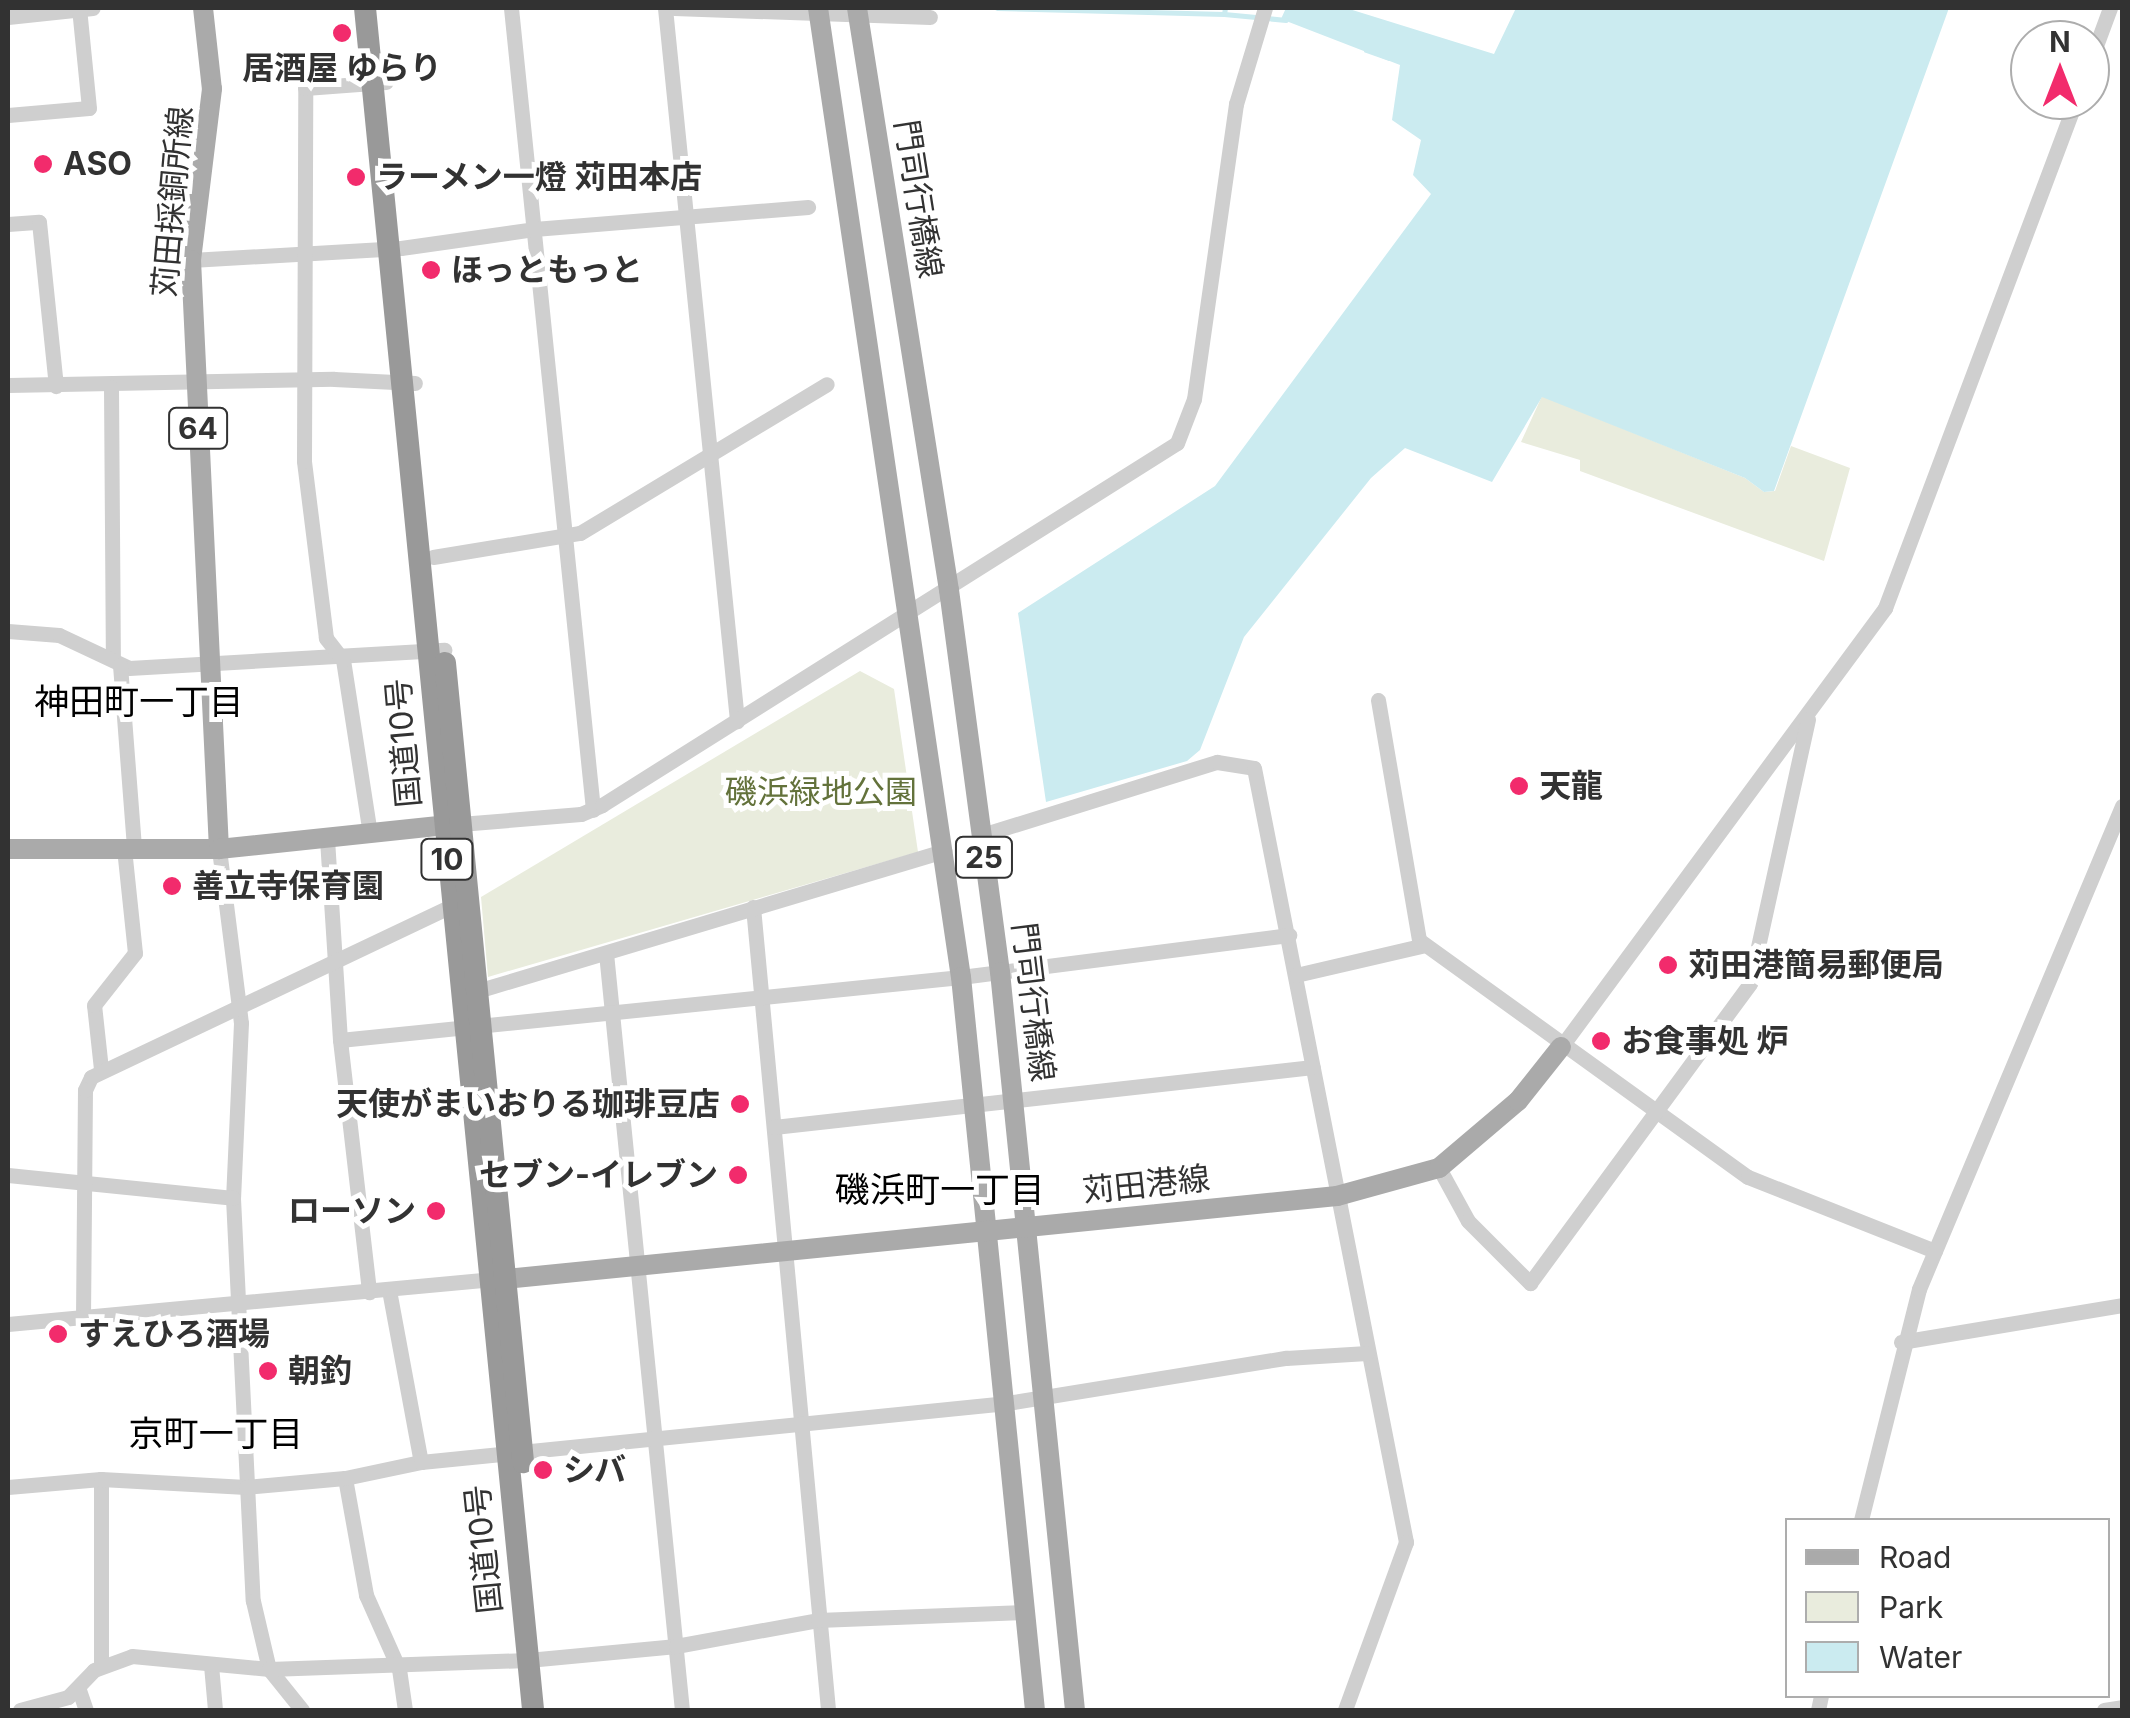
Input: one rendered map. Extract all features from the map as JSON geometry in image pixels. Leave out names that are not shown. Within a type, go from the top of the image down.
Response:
[{"type":"highway","name":"国道10号","points":[[365,8],[379,83]]},
{"type":"highway","name":"国道10号","points":[[379,8],[379,83],[394,248],[535,1659],[546,1710]]},
{"type":"highway","name":"国道10号","points":[[408,383],[433,557],[436,651]]},
{"type":"highway","name":"国道10号","points":[[460,902],[477,991],[472,1025]]},
{"type":"highway","name":"国道10号","points":[[533,1710],[535,1659]]},
{"type":"main road","name":"苅田採銅所線","points":[[204,8],[212,89],[191,260],[219,849]]},
{"type":"main road","name":"25","points":[[818,12],[961,977],[1008,1404],[1034,1710]]},
{"type":"main road","name":"門司行橋線","points":[[858,12],[949,590],[1000,972],[1029,1228],[1074,1710]]},
{"type":"main road","points":[[8,849],[219,849],[452,825]]},
{"type":"main road","name":"苅田港線","points":[[497,1279],[1337,1196],[1439,1168],[1518,1100],[1560,1047]]},
{"type":"street","points":[[8,114],[89,108],[79,8]]},
{"type":"street","points":[[8,17],[93,8]]},
{"type":"street","points":[[511,8],[593,810]]},
{"type":"street","points":[[665,8],[737,721]]},
{"type":"street","points":[[674,8],[930,17]]},
{"type":"street","points":[[452,825],[593,810],[949,590],[1177,442],[1194,399],[1236,104],[1265,8]]},
{"type":"street","points":[[370,834],[343,660],[326,638],[304,461],[305,88],[379,83]]},
{"type":"street","points":[[1560,1047],[1885,608],[2068,120]]},
{"type":"street","points":[[191,260],[305,250],[394,248],[534,229],[808,206]]},
{"type":"street","points":[[8,224],[39,222],[56,386]]},
{"type":"street","points":[[8,385],[111,387],[303,380],[408,383]]},
{"type":"street","points":[[433,557],[580,533],[827,384]]},
{"type":"street","points":[[102,1069],[94,1005],[135,952],[116,662],[111,387]]},
{"type":"street","points":[[8,631],[59,636],[116,662],[208,666],[436,651]]},
{"type":"street","points":[[1378,700],[1425,945],[1560,1047],[1748,1176],[1935,1251]]},
{"type":"street","points":[[1439,1168],[1468,1221],[1530,1283],[1750,983],[1811,708]]},
{"type":"street","points":[[982,834],[1216,762],[1254,768],[1406,1542],[1345,1710]]},
{"type":"street","points":[[1861,1518],[1901,1342],[1935,1251],[2122,806]]},
{"type":"street","points":[[327,838],[338,957],[340,1040],[369,1292]]},
{"type":"street","points":[[219,849],[237,1005],[233,1198],[253,1601],[268,1669],[302,1710]]},
{"type":"street","points":[[477,991],[944,850]]},
{"type":"street","points":[[84,1318],[84,1090],[102,1069],[460,902]]},
{"type":"street","points":[[753,907],[828,1710]]},
{"type":"street","points":[[340,1040],[961,977],[1289,935]]},
{"type":"street","points":[[1296,975],[1425,945]]},
{"type":"street","points":[[606,953],[682,1710]]},
{"type":"street","points":[[774,1127],[1314,1067]]},
{"type":"street","points":[[8,1174],[233,1198]]},
{"type":"street","points":[[8,1324],[497,1279]]},
{"type":"street","points":[[389,1290],[421,1462]]},
{"type":"street","points":[[1901,1342],[2122,1304]]},
{"type":"street","points":[[8,1488],[101,1479],[246,1487],[345,1478],[421,1462],[1008,1404],[1286,1358],[1366,1353]]},
{"type":"street","points":[[345,1478],[372,1618],[395,1662],[405,1710]]},
{"type":"street","points":[[101,1479],[102,1666]]},
{"type":"street","points":[[20,1710],[80,1690],[102,1666],[143,1656],[268,1669],[535,1659],[676,1646],[818,1620],[1026,1612]]},
{"type":"street","points":[[211,1665],[215,1710]]},
{"type":"street","points":[[80,1690],[86,1710]]},
{"type":"street","points":[[2104,1710],[2122,1707]]},
{"type":"green space","points":[[1542,396],[1745,478],[1764,492],[1775,491],[1791,446],[1850,468],[1824,561],[1580,471],[1580,460],[1521,442]]},
{"type":"green space","name":"磯浜緑地公園","points":[[860,671],[894,689],[918,852],[488,977],[481,897]]},
{"type":"water","points":[[1286,8],[1346,8],[1494,54],[1516,8],[1949,8],[1774,491],[1764,492],[1745,478],[1542,397],[1492,482],[1405,448],[1371,478],[1244,637],[1200,750],[1187,761],[1046,802],[1018,613],[1215,486],[1431,194],[1413,175],[1421,140],[1392,120],[1400,65],[1281,19]]},
{"type":"waterway","points":[[997,8],[1224,14],[1225,8]]},
{"type":"waterway","points":[[1224,14],[1286,20]]},
{"type":"waterway","points":[[1366,50],[1389,58]]},
{"type":"place","name":"居酒屋 ゆらり","points":[[342,33]]},
{"type":"place","name":"ASO","points":[[43,164]]},
{"type":"place","name":"ラーメン一燈 苅田本店","points":[[356,177]]},
{"type":"place","name":"ほっともっと","points":[[431,270]]},
{"type":"place","name":"天龍","points":[[1519,786]]},
{"type":"place","name":"善立寺保育園","points":[[172,886]]},
{"type":"place","name":"苅田港簡易郵便局","points":[[1668,965]]},
{"type":"place","name":"お食事処 炉","points":[[1601,1041]]},
{"type":"place","name":"天使がまいおりる珈琲豆店","points":[[740,1104]]},
{"type":"place","name":"セブン-イレブン","points":[[738,1175]]},
{"type":"place","name":"ローソン","points":[[436,1211]]},
{"type":"place","name":"すえひろ酒場","points":[[58,1334]]},
{"type":"place","name":"朝釣","points":[[268,1371]]},
{"type":"place","name":"シバ","points":[[543,1470]]},
{"type":"district","name":"神田町一丁目","points":[[139,701]]},
{"type":"district","name":"磯浜町一丁目","points":[[940,1189]]},
{"type":"district","name":"京町一丁目","points":[[216,1433]]}]
